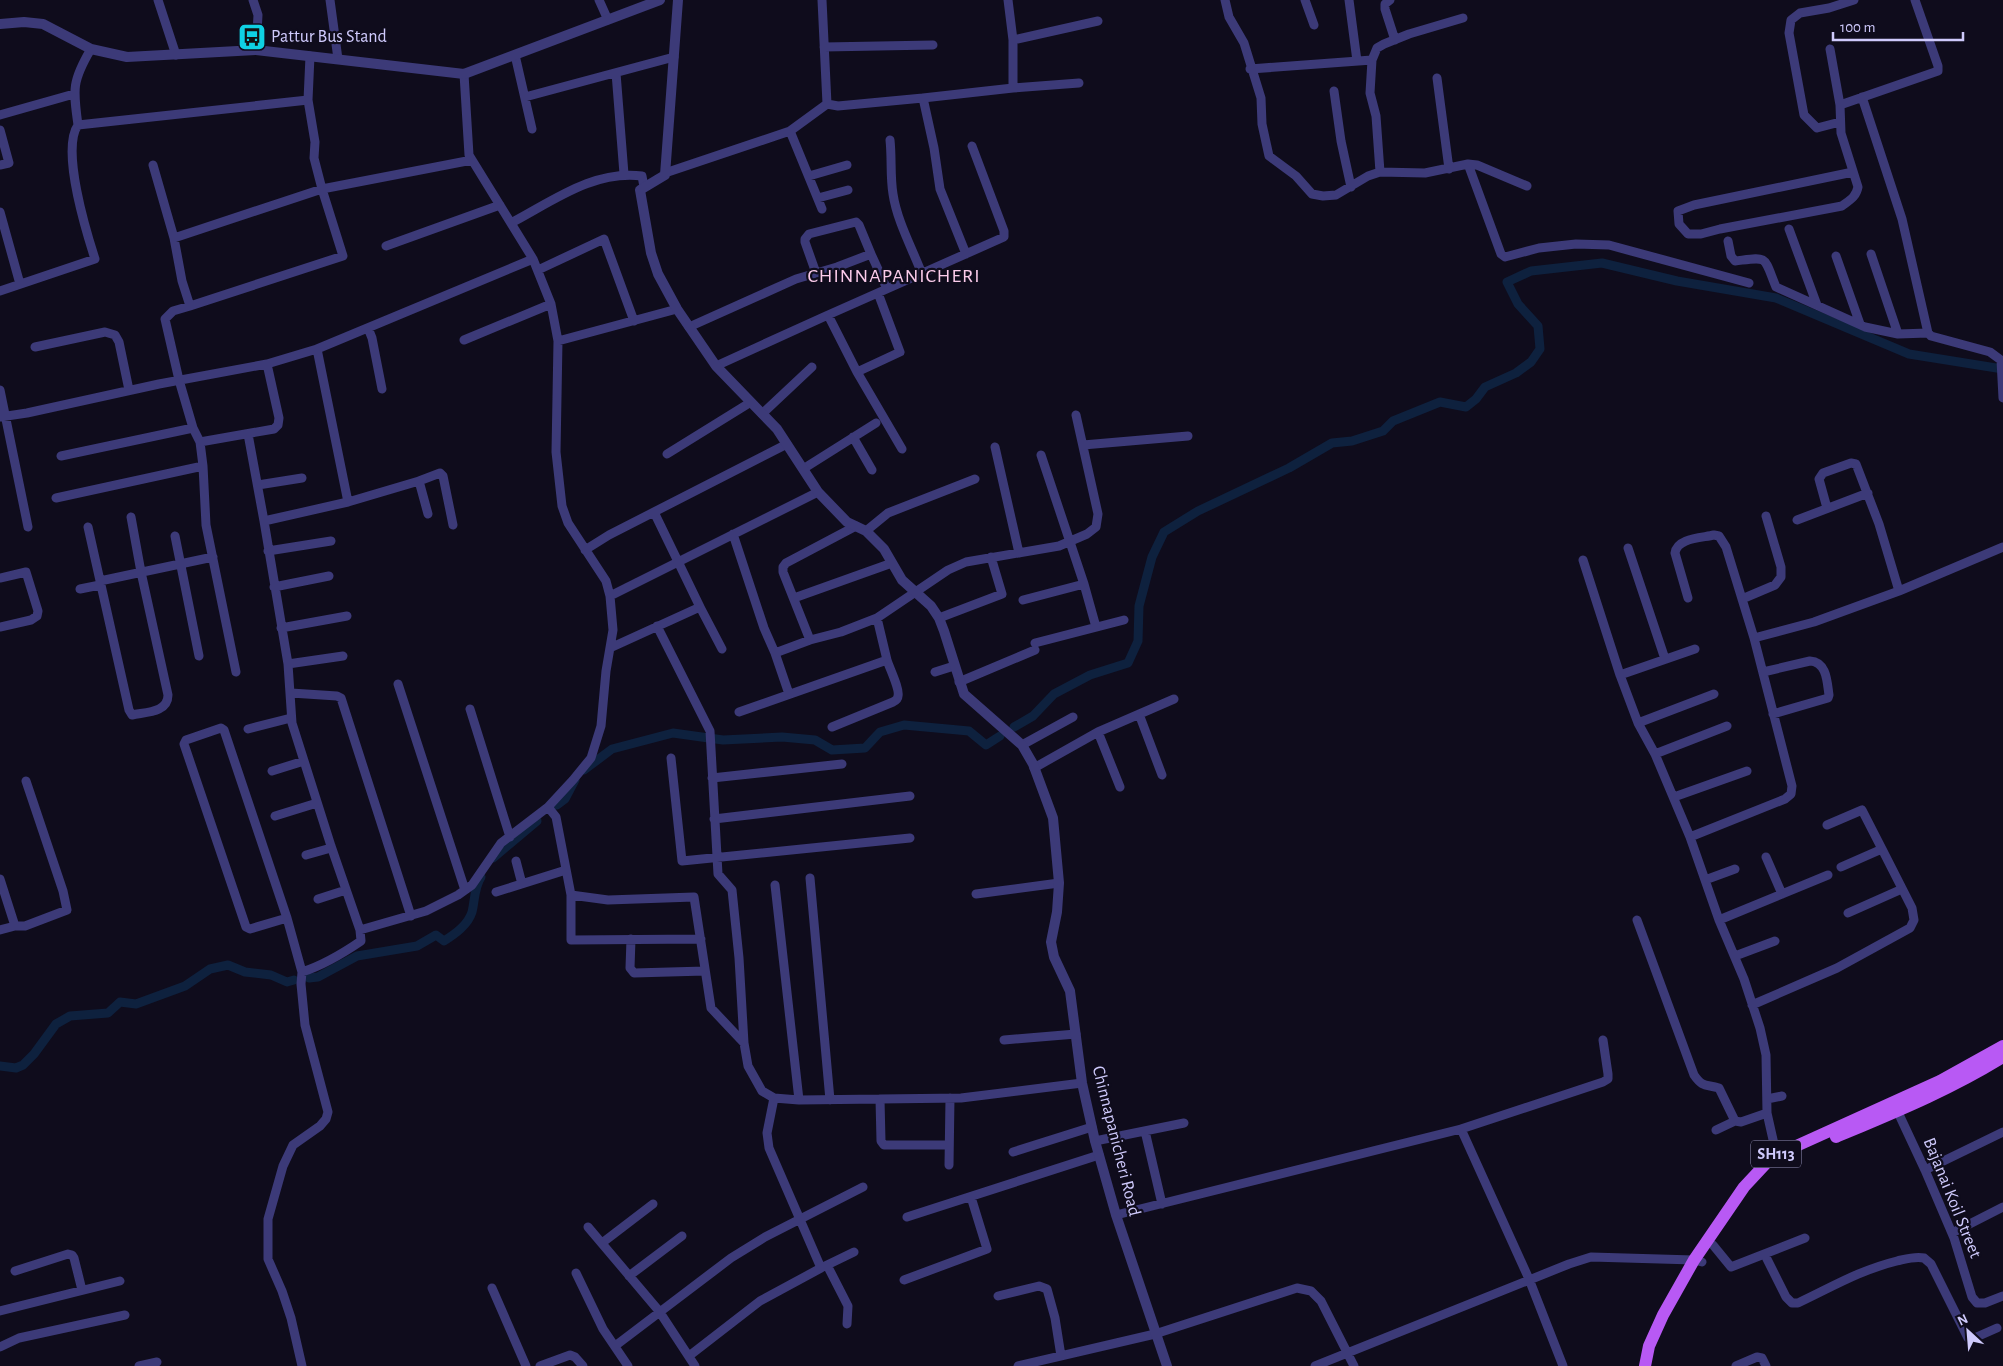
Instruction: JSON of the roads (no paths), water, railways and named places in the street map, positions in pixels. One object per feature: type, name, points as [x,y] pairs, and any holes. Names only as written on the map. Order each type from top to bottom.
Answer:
[{"type":"main road","name":"SH113","points":[[1654,1366],[1657,1348],[1698,1261],[1713,1245],[1750,1192],[1777,1162],[1895,1107],[2003,1046]]},
{"type":"main road","name":"SH113","points":[[1645,1366],[1650,1346],[1663,1315],[1744,1187],[1776,1153],[1944,1089],[2003,1057]]},
{"type":"street","points":[[158,0],[176,54]]},
{"type":"street","points":[[253,0],[258,15],[256,50]]},
{"type":"street","points":[[330,0],[338,59]]},
{"type":"street","points":[[599,0],[608,20]]},
{"type":"street","points":[[0,24],[24,22],[43,24],[91,49],[127,57],[256,50],[464,74],[660,0]]},
{"type":"street","points":[[665,173],[678,0]]},
{"type":"street","points":[[822,0],[827,104]]},
{"type":"street","points":[[1008,0],[1013,40],[1012,88]]},
{"type":"street","points":[[1225,0],[1229,17],[1244,43],[1250,69],[1260,98],[1262,124],[1269,156],[1296,176],[1312,194],[1323,196],[1336,195],[1368,176],[1380,172],[1425,173],[1468,164],[1477,165],[1527,186]]},
{"type":"street","points":[[1305,0],[1314,25]]},
{"type":"street","points":[[1349,0],[1357,61]]},
{"type":"street","points":[[1390,0],[1385,4],[1385,9],[1395,40]]},
{"type":"street","points":[[1840,122],[1817,128],[1804,114],[1789,33],[1791,20],[1800,13],[1829,8],[1854,0]]},
{"type":"street","points":[[1840,105],[1938,71],[1916,0]]},
{"type":"street","points":[[1380,172],[1376,116],[1370,93],[1372,60],[1377,48],[1395,40],[1463,18]]},
{"type":"street","points":[[1013,40],[1098,22]]},
{"type":"street","points":[[824,47],[934,45]]},
{"type":"street","points":[[0,291],[95,259],[74,182],[73,132],[78,125],[74,94],[78,72],[91,49]]},
{"type":"street","points":[[1830,49],[1840,105],[1840,122],[1858,187],[1857,194],[1842,206],[1701,234],[1688,234],[1678,224],[1678,212],[1694,205],[1853,172]]},
{"type":"street","points":[[514,55],[532,129]]},
{"type":"street","points":[[236,672],[206,525],[204,466],[200,442],[193,428],[179,380],[166,320],[173,311],[343,256],[314,158],[315,142],[308,100],[310,56]]},
{"type":"street","points":[[525,97],[674,57]]},
{"type":"street","points":[[1250,69],[1372,60]]},
{"type":"street","points":[[616,73],[624,174]]},
{"type":"street","points":[[360,930],[426,911],[472,885],[501,843],[548,807],[591,758],[601,726],[612,630],[610,596],[606,581],[568,523],[562,506],[556,452],[558,341],[551,304],[533,259],[469,155],[464,74]]},
{"type":"street","points":[[1437,78],[1449,169]]},
{"type":"street","points":[[511,223],[585,183],[624,174],[642,176],[644,187],[665,173],[790,131],[827,104],[838,106],[1079,83]]},
{"type":"street","points":[[1334,91],[1350,187]]},
{"type":"street","points":[[0,115],[74,94]]},
{"type":"street","points":[[1862,97],[1902,219],[1928,333]]},
{"type":"street","points":[[923,98],[934,148],[940,189],[966,254]]},
{"type":"street","points":[[78,125],[308,100]]},
{"type":"street","points":[[0,130],[9,163],[0,165]]},
{"type":"street","points":[[790,131],[822,209]]},
{"type":"street","points":[[890,140],[893,193],[897,210],[922,274]]},
{"type":"street","points":[[716,366],[1000,240],[1005,235],[972,146]]},
{"type":"street","points":[[174,238],[322,189],[472,160]]},
{"type":"street","points":[[1468,164],[1501,254],[1505,257],[1539,248],[1576,244],[1609,245],[1749,284]]},
{"type":"street","points":[[153,165],[174,238],[182,281],[190,306]]},
{"type":"street","points":[[809,176],[847,165]]},
{"type":"street","name":"Chinnapanicheri Road","points":[[644,187],[640,190],[651,253],[658,274],[689,327],[716,366],[777,429],[818,492],[848,522],[866,531],[884,549],[902,580],[931,606],[939,618],[964,694],[1022,746],[1034,768],[1053,818],[1059,883],[1051,942],[1054,957],[1070,991],[1082,1083],[1095,1141],[1116,1215],[1167,1366]]},
{"type":"street","points":[[818,198],[848,190]]},
{"type":"street","points":[[386,246],[500,205]]},
{"type":"street","points":[[0,212],[20,284]]},
{"type":"street","points":[[816,273],[805,239],[809,234],[856,222],[871,254],[900,352],[857,372]]},
{"type":"street","points":[[1789,229],[1817,305]]},
{"type":"street","points":[[538,270],[604,239],[634,321]]},
{"type":"street","points":[[1728,241],[1731,256],[1735,261],[1754,257],[1761,258],[1768,266],[1776,287],[1860,324],[1898,334],[1928,333],[1932,336],[1990,352],[2001,360],[2003,398]]},
{"type":"street","points":[[689,327],[796,279],[838,267],[871,254]]},
{"type":"street","points":[[1872,254],[1898,334]]},
{"type":"street","points":[[1836,256],[1860,324]]},
{"type":"street","points":[[3,416],[267,364],[317,349],[533,259]]},
{"type":"street","points":[[464,340],[551,304]]},
{"type":"street","points":[[558,341],[677,309]]},
{"type":"street","points":[[828,315],[857,372],[902,449]]},
{"type":"street","points":[[368,328],[372,338],[382,389]]},
{"type":"street","points":[[35,347],[105,332],[116,335],[129,390]]},
{"type":"street","points":[[317,349],[348,502]]},
{"type":"street","points":[[200,442],[274,429],[278,425],[279,418],[267,364]]},
{"type":"street","points":[[762,414],[812,367]]},
{"type":"street","points":[[0,390],[3,416],[28,527]]},
{"type":"street","points":[[668,454],[751,402]]},
{"type":"street","points":[[775,653],[810,640],[841,632],[877,618],[914,591],[948,570],[966,562],[1059,546],[1087,534],[1096,527],[1098,514],[1076,415]]},
{"type":"street","points":[[803,468],[876,423]]},
{"type":"street","points":[[61,456],[193,428]]},
{"type":"street","points":[[248,434],[288,664],[291,718],[331,848],[360,930],[361,941],[342,954],[317,967],[302,972]]},
{"type":"street","points":[[1083,445],[1188,436]]},
{"type":"street","points":[[853,437],[872,470]]},
{"type":"street","points":[[585,550],[610,535],[787,444]]},
{"type":"street","points":[[995,447],[1019,553]]},
{"type":"street","points":[[1041,455],[1096,626]]},
{"type":"street","points":[[1827,508],[1819,479],[1823,473],[1854,462],[1859,468],[1899,591]]},
{"type":"street","points":[[56,498],[204,466]]},
{"type":"street","points":[[264,521],[348,502],[440,473],[443,476],[453,525]]},
{"type":"street","points":[[258,485],[302,478]]},
{"type":"street","points":[[866,531],[888,513],[975,479]]},
{"type":"street","points":[[419,481],[428,514]]},
{"type":"street","points":[[610,596],[818,492]]},
{"type":"street","points":[[1797,520],[1868,494]]},
{"type":"street","points":[[654,512],[722,649]]},
{"type":"street","points":[[1742,599],[1780,581],[1781,567],[1766,516]]},
{"type":"street","points":[[88,527],[128,707],[132,715],[159,710],[167,703],[168,695],[141,572],[132,517]]},
{"type":"street","points":[[810,640],[783,572],[786,563],[856,526]]},
{"type":"street","points":[[733,534],[764,628],[790,694]]},
{"type":"street","points":[[1688,598],[1675,549],[1680,543],[1714,535],[1719,536],[1726,547],[1754,638],[1792,786],[1791,794],[1785,800],[1690,837]]},
{"type":"street","points":[[175,536],[199,656]]},
{"type":"street","points":[[268,551],[331,541]]},
{"type":"street","points":[[1628,548],[1666,659]]},
{"type":"street","points":[[1754,638],[1814,622],[1899,591],[2003,548]]},
{"type":"street","points":[[100,585],[100,581],[213,557]]},
{"type":"street","points":[[939,618],[1002,594],[991,557]]},
{"type":"street","points":[[1583,560],[1620,675],[1638,723],[1655,754],[1674,797],[1719,920],[1735,956],[1760,1028],[1766,1055],[1767,1113],[1776,1153]]},
{"type":"street","points":[[794,598],[892,562]]},
{"type":"street","points":[[0,578],[26,572],[38,611],[37,616],[32,620],[0,628]]},
{"type":"street","points":[[274,587],[329,576]]},
{"type":"street","points":[[1023,600],[1084,584]]},
{"type":"street","points":[[80,589],[100,585]]},
{"type":"street","points":[[610,648],[700,607]]},
{"type":"street","points":[[281,628],[347,616]]},
{"type":"street","points":[[832,727],[893,702],[899,695],[887,660],[877,618]]},
{"type":"street","points":[[959,682],[1035,646],[1096,626],[1124,620]]},
{"type":"street","points":[[657,626],[710,731],[718,874],[732,890],[739,958],[744,1043],[748,1066],[762,1091],[774,1098],[799,1100],[950,1098],[1082,1083]]},
{"type":"street","points":[[1620,675],[1695,649]]},
{"type":"street","points":[[288,664],[343,656]]},
{"type":"street","points":[[739,712],[887,660]]},
{"type":"street","points":[[1763,672],[1810,661],[1818,661],[1825,672],[1828,698],[1774,714]]},
{"type":"street","points":[[935,672],[954,666]]},
{"type":"street","points":[[398,684],[465,890]]},
{"type":"street","points":[[291,693],[337,696],[341,698],[412,916]]},
{"type":"street","points":[[1638,723],[1714,694]]},
{"type":"street","points":[[1034,768],[1098,732],[1174,699]]},
{"type":"street","points":[[470,709],[510,837]]},
{"type":"street","points":[[1140,714],[1162,775]]},
{"type":"street","points":[[1022,746],[1073,717]]},
{"type":"street","points":[[248,729],[291,718]]},
{"type":"street","points":[[1655,754],[1727,726]]},
{"type":"street","points":[[287,918],[250,929],[246,927],[184,744],[186,740],[221,728],[224,730],[287,918],[302,972],[301,984],[305,1025],[328,1112],[326,1119],[320,1126],[294,1145],[282,1166],[268,1220],[268,1259],[285,1300],[302,1366]]},
{"type":"street","points":[[1098,732],[1120,786]]},
{"type":"street","points":[[671,758],[682,861],[717,859],[910,838]]},
{"type":"street","points":[[272,770],[304,761]]},
{"type":"street","points":[[712,778],[842,764]]},
{"type":"street","points":[[1674,797],[1746,771]]},
{"type":"street","points":[[0,930],[15,926],[25,926],[67,910],[63,891],[26,781]]},
{"type":"street","points":[[714,819],[910,796]]},
{"type":"street","points":[[275,816],[317,802]]},
{"type":"street","points":[[548,807],[556,816],[571,896],[571,940],[700,939]]},
{"type":"street","points":[[1752,1005],[1837,968],[1910,928],[1914,920],[1912,908],[1862,810],[1827,825]]},
{"type":"street","points":[[306,855],[331,848]]},
{"type":"street","points":[[1841,867],[1882,849]]},
{"type":"street","points":[[1766,857],[1782,894]]},
{"type":"street","points":[[516,861],[522,884]]},
{"type":"street","points":[[1705,880],[1735,869]]},
{"type":"street","points":[[496,892],[566,870]]},
{"type":"street","points":[[1719,920],[1828,875]]},
{"type":"street","points":[[810,878],[830,1100]]},
{"type":"street","points":[[0,879],[15,926]]},
{"type":"street","points":[[976,894],[1059,883]]},
{"type":"street","points":[[775,885],[799,1100]]},
{"type":"street","points":[[1848,914],[1902,889]]},
{"type":"street","points":[[318,899],[346,890]]},
{"type":"street","points":[[571,896],[608,900],[694,897],[711,1008],[744,1043]]},
{"type":"street","points":[[1637,920],[1694,1075],[1700,1083],[1719,1088],[1735,1121]]},
{"type":"street","points":[[631,939],[630,968],[634,973],[705,971]]},
{"type":"street","points":[[1735,956],[1775,941]]},
{"type":"street","points":[[1004,1040],[1076,1034]]},
{"type":"street","points":[[1116,1215],[1461,1129],[1603,1082],[1608,1079],[1602,1040]]},
{"type":"street","points":[[1767,1100],[1782,1096]]},
{"type":"street","points":[[774,1098],[767,1140],[800,1220],[848,1306],[847,1324]]},
{"type":"street","points":[[948,1165],[950,1098]]},
{"type":"street","points":[[880,1099],[882,1144],[949,1145]]},
{"type":"street","name":"Bajanai Koil Street","points":[[1895,1107],[1952,1233],[1972,1298],[1977,1303],[1985,1303],[2003,1296]]},
{"type":"street","points":[[1716,1130],[1735,1121],[1741,1122],[1767,1113]]},
{"type":"street","points":[[1095,1141],[1184,1123]]},
{"type":"street","points":[[1013,1152],[1092,1127]]},
{"type":"street","points":[[1461,1129],[1529,1279],[1562,1366]]},
{"type":"street","points":[[1145,1131],[1162,1204]]},
{"type":"street","points":[[1925,1170],[2003,1132]]},
{"type":"street","points":[[907,1217],[1099,1155]]},
{"type":"street","points":[[615,1346],[731,1258],[765,1237],[863,1187]]},
{"type":"street","points":[[904,1280],[987,1249],[971,1197]]},
{"type":"street","points":[[602,1243],[652,1204]]},
{"type":"street","points":[[1952,1233],[2003,1208]]},
{"type":"street","points":[[588,1227],[659,1311],[695,1366]]},
{"type":"street","points":[[629,1276],[682,1236]]},
{"type":"street","points":[[1713,1245],[1731,1267],[1805,1238]]},
{"type":"street","points":[[689,1356],[760,1301],[854,1252]]},
{"type":"street","points":[[15,1271],[68,1254],[72,1255],[82,1290]]},
{"type":"street","points":[[1765,1255],[1786,1297],[1792,1303],[1798,1303],[1837,1285],[1861,1271],[1906,1259],[1924,1258],[1930,1264],[1968,1338],[1972,1339],[1997,1328]]},
{"type":"street","points":[[1315,1366],[1529,1279],[1591,1257],[1698,1261]]},
{"type":"street","points":[[576,1273],[603,1329],[628,1366]]},
{"type":"street","points":[[0,1311],[120,1281]]},
{"type":"street","points":[[998,1296],[1039,1286],[1046,1289],[1055,1318],[1061,1356]]},
{"type":"street","points":[[492,1288],[526,1366]]},
{"type":"street","points":[[1018,1366],[1156,1334],[1298,1288],[1311,1291],[1321,1301],[1354,1366]]},
{"type":"street","points":[[0,1347],[19,1338],[125,1315]]},
{"type":"street","points":[[540,1366],[570,1355],[575,1357],[583,1366]]},
{"type":"street","points":[[1736,1366],[1757,1357],[1762,1358],[1766,1366]]},
{"type":"street","points":[[139,1366],[157,1362]]},
{"type":"waterway","points":[[1014,727],[1033,716],[1054,694],[1090,675],[1128,663],[1138,641],[1139,606],[1152,557],[1164,532],[1198,511],[1289,468],[1332,443],[1352,441],[1383,431],[1393,421],[1440,402],[1466,407],[1476,399],[1485,387],[1516,373],[1531,362],[1540,349],[1538,326],[1518,304],[1507,282],[1531,271],[1602,263],[1677,281],[1776,298],[1909,354],[2003,369]]},
{"type":"waterway","points":[[584,770],[612,749],[673,733],[723,740],[782,737],[815,740],[832,750],[865,748],[880,732],[904,725],[969,731],[986,745],[1000,736]]},
{"type":"waterway","points":[[557,805],[565,799],[575,780]]},
{"type":"waterway","points":[[493,858],[537,821]]},
{"type":"waterway","points":[[309,978],[318,977],[357,956],[417,946],[436,935],[444,941],[461,929],[470,917],[481,877]]},
{"type":"waterway","points":[[0,1066],[16,1068],[23,1065],[34,1054],[56,1024],[70,1016],[108,1013],[120,1002],[136,1004],[185,986],[210,969],[228,965],[245,972],[271,975],[287,982],[294,980]]},
{"type":"place","name":"Pattur Bus Stand","points":[[252,37]]},
{"type":"district","name":"CHINNAPANICHERI","points":[[894,276]]}]
